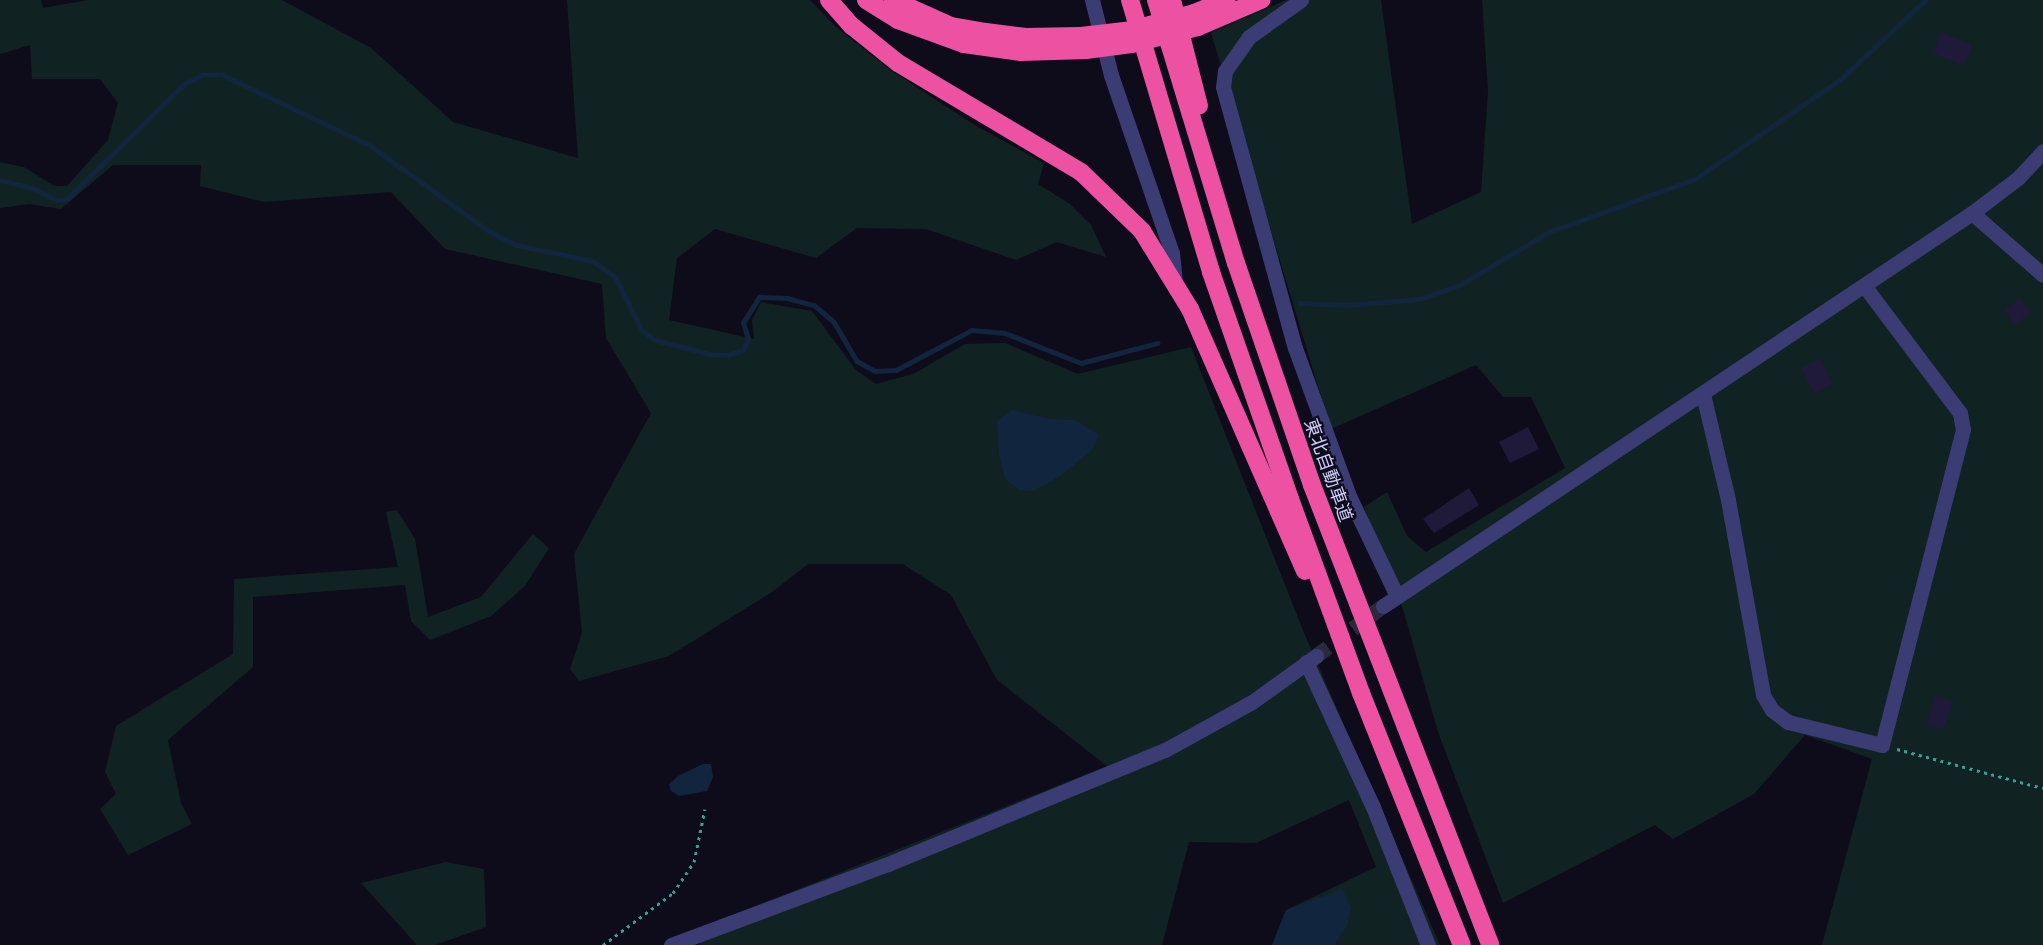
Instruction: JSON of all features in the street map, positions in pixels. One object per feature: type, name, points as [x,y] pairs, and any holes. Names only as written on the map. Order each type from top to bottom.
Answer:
[{"type":"highway","points":[[829,0],[852,26],[898,63],[1055,154],[1101,188],[1142,231],[1175,280],[1361,693]]},
{"type":"highway","points":[[866,0],[898,20],[964,44],[1021,52],[1083,43]]},
{"type":"highway","points":[[893,0],[951,26],[978,31],[1083,43],[1132,44],[1196,20],[1261,0]]},
{"type":"highway","points":[[1130,0],[1211,272],[1361,693],[1462,945]]},
{"type":"highway","name":"東北自動車道","points":[[1156,0],[1236,263],[1340,564],[1490,945]]},
{"type":"highway","points":[[1172,0],[1236,263]]},
{"type":"highway","points":[[1196,20],[1227,0]]},
{"type":"street","points":[[1092,0],[1111,75],[1172,253],[1175,280]]},
{"type":"street","points":[[1301,0],[1249,38],[1225,71],[1223,87],[1295,348],[1350,498],[1397,596]]},
{"type":"street","points":[[1383,606],[1865,287],[1972,213],[2018,178],[2043,151]]},
{"type":"street","points":[[1972,213],[2043,275]]},
{"type":"street","points":[[1703,394],[1728,500],[1763,695],[1772,710],[1788,722],[1882,745],[1963,429],[1960,413],[1865,287]]},
{"type":"street","points":[[671,945],[888,864],[1165,750],[1252,702],[1311,659],[1428,945]]},
{"type":"path","points":[[1882,745],[2043,788]]},
{"type":"path","points":[[603,945],[673,893],[694,862],[705,809]]},
{"type":"green space","points":[[0,0],[41,0],[43,8],[88,0],[282,0],[371,48],[453,122],[578,158],[567,0],[810,0],[834,25],[889,69],[976,126],[1044,163],[1038,184],[1070,204],[1091,225],[1106,257],[1057,242],[1016,260],[926,229],[857,228],[816,258],[715,229],[677,258],[669,320],[754,339],[752,320],[761,302],[812,311],[856,370],[876,384],[913,374],[965,344],[1005,343],[1078,374],[1191,347],[1304,633],[1440,945],[1272,945],[1286,910],[1376,867],[1349,800],[1256,843],[1189,842],[1162,945],[700,945],[698,929],[1107,766],[997,680],[951,595],[903,564],[808,564],[772,592],[669,656],[579,681],[570,669],[582,633],[574,554],[651,413],[606,338],[602,284],[445,249],[391,192],[264,202],[200,186],[201,165],[113,165],[61,209],[29,204],[0,208],[0,162],[24,167],[54,186],[67,186],[108,140],[118,103],[100,79],[32,79],[30,45],[0,54]]},
{"type":"green space","points":[[1286,0],[1381,0],[1412,224],[1481,192],[1488,91],[1482,0],[2043,0],[2043,945],[1822,945],[1872,759],[1805,735],[1754,794],[1673,839],[1655,825],[1503,903],[1438,732],[1403,609],[1364,507],[1387,492],[1407,536],[1426,552],[1565,468],[1531,397],[1503,397],[1476,365],[1331,429],[1211,33]]},
{"type":"green space","points":[[397,510],[415,539],[428,617],[481,597],[533,534],[549,548],[525,586],[491,616],[430,640],[411,621],[405,585],[253,597],[253,667],[168,740],[181,803],[192,824],[128,855],[100,809],[116,794],[105,772],[116,726],[233,654],[234,579],[398,567],[386,512]]},
{"type":"green space","points":[[446,862],[484,869],[486,927],[435,945],[417,945],[361,883]]},
{"type":"water","points":[[1012,410],[1049,419],[1075,420],[1099,435],[1092,450],[1060,476],[1033,491],[1019,490],[1005,478],[999,454],[997,421]]},
{"type":"water","points":[[703,764],[711,764],[713,777],[707,791],[679,796],[671,791],[669,784],[678,776]]},
{"type":"water","points":[[1342,889],[1351,907],[1347,926],[1334,945],[1272,945],[1286,910]]},
{"type":"building","points":[[1941,32],[1972,45],[1964,66],[1933,53]]},
{"type":"building","points":[[2020,298],[2031,313],[2014,325],[2004,310]]},
{"type":"building","points":[[1820,358],[1833,384],[1814,394],[1801,368]]},
{"type":"building","points":[[1528,427],[1539,449],[1510,463],[1499,442]]},
{"type":"building","points":[[1469,488],[1479,505],[1434,533],[1423,519]]},
{"type":"building","points":[[1935,695],[1953,701],[1943,730],[1926,725]]},
{"type":"waterway","points":[[1300,303],[1346,305],[1420,299],[1460,285],[1549,232],[1695,179],[1841,79],[1925,0]]},
{"type":"waterway","points":[[0,180],[35,189],[56,200],[67,199],[183,85],[202,75],[223,75],[371,146],[489,231],[517,245],[593,261],[616,278],[642,330],[655,340],[710,354],[728,355],[743,350],[748,339],[743,323],[759,297],[787,298],[814,305],[834,322],[857,361],[875,371],[896,370],[972,330],[1005,333],[1081,363],[1157,343]]},
{"type":"tunnel","points":[[1316,656],[1383,606]]}]
